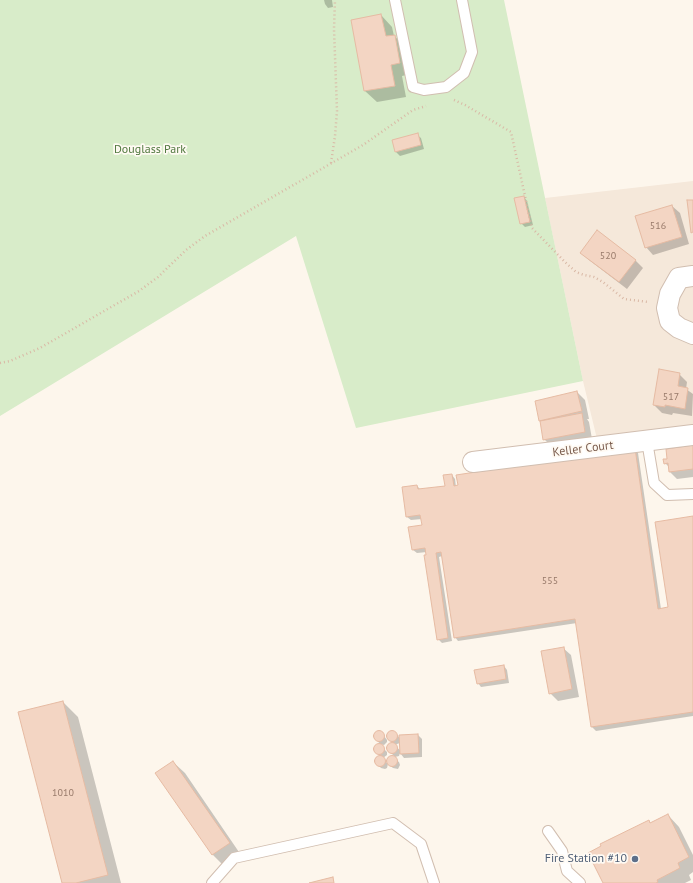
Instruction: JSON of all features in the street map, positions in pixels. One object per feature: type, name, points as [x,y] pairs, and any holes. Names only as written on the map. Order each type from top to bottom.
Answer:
[{"type":"street","points":[[693,276],[679,278],[670,294],[667,308],[670,321],[679,328],[693,334]]},
{"type":"street","name":"Keller Court","points":[[473,462],[693,435]]},
{"type":"lane","points":[[395,0],[413,87],[424,90],[446,87],[464,73],[472,52],[462,0]]},
{"type":"lane","points":[[647,441],[654,483],[667,495],[693,494]]},
{"type":"lane","points":[[212,883],[234,858],[393,823],[421,844],[434,883]]},
{"type":"lane","points":[[548,831],[562,850],[567,871],[580,883]]},
{"type":"path","points":[[331,163],[335,136],[336,111],[334,29],[335,0]]},
{"type":"path","points":[[452,100],[456,100],[511,132],[532,228],[565,262],[576,272],[584,276],[594,277],[603,282],[624,299],[648,302],[667,308]]},
{"type":"path","points":[[0,363],[10,361],[40,348],[139,290],[158,277],[186,250],[205,236],[363,145],[413,110],[432,104]]},
{"type":"shaded area","points":[[693,181],[693,426],[597,439],[583,381],[545,198]]},
{"type":"green space","name":"Douglass Park","points":[[0,0],[504,0],[583,381],[356,428],[296,236],[0,416]]},
{"type":"building","points":[[381,14],[386,36],[395,35],[400,63],[391,65],[395,86],[364,91],[351,20]]},
{"type":"building","points":[[418,133],[421,145],[395,152],[392,140]]},
{"type":"building","points":[[524,196],[530,222],[520,224],[514,198]]},
{"type":"building","points":[[687,200],[693,200],[693,232],[691,233]]},
{"type":"building","points":[[672,205],[682,237],[645,248],[635,216]]},
{"type":"building","points":[[597,230],[636,260],[619,282],[580,253]]},
{"type":"building","points":[[659,369],[680,373],[678,386],[688,388],[685,409],[665,405],[665,407],[653,405]]},
{"type":"building","points":[[577,391],[582,411],[539,421],[535,401]]},
{"type":"building","points":[[582,413],[585,432],[543,440],[540,421]]},
{"type":"building","points":[[693,445],[693,469],[669,472],[668,463],[664,464],[663,459],[667,459],[666,449]]},
{"type":"building","points":[[635,448],[658,609],[668,607],[655,522],[693,516],[693,712],[591,727],[575,619],[454,638],[441,552],[436,553],[448,638],[437,640],[424,555],[426,555],[425,548],[412,550],[408,527],[422,525],[420,515],[406,517],[402,487],[417,485],[418,489],[445,486],[443,475],[452,474],[454,486],[458,485],[456,475]]},
{"type":"building","points":[[564,647],[572,689],[549,694],[541,651]]},
{"type":"building","points":[[504,665],[506,679],[477,684],[474,670]]},
{"type":"building","points":[[63,701],[108,875],[76,883],[62,883],[18,712]]},
{"type":"building","points":[[377,731],[381,731],[383,732],[383,740],[377,741],[374,738],[374,734]]},
{"type":"building","points":[[390,731],[394,731],[396,732],[396,740],[390,741],[387,738],[387,734]]},
{"type":"building","points":[[418,734],[419,753],[400,754],[399,735]]},
{"type":"building","points":[[390,743],[394,743],[396,744],[396,752],[390,753],[387,750],[387,746]]},
{"type":"building","points":[[377,744],[381,744],[383,745],[383,753],[377,754],[374,751],[374,747]]},
{"type":"building","points":[[378,756],[382,756],[384,757],[384,765],[378,766],[375,763],[375,759]]},
{"type":"building","points":[[390,756],[394,756],[396,757],[396,765],[390,766],[387,763],[387,759]]},
{"type":"building","points":[[173,761],[230,843],[212,855],[155,773]]},
{"type":"building","points":[[668,814],[689,857],[678,863],[680,868],[657,880],[658,882],[656,883],[603,883],[588,853],[601,846],[600,844],[649,820],[650,823]]},
{"type":"building","points":[[333,877],[334,883],[309,883]]},
{"type":"place","name":"Fire Station #10","points":[[635,859]]}]
